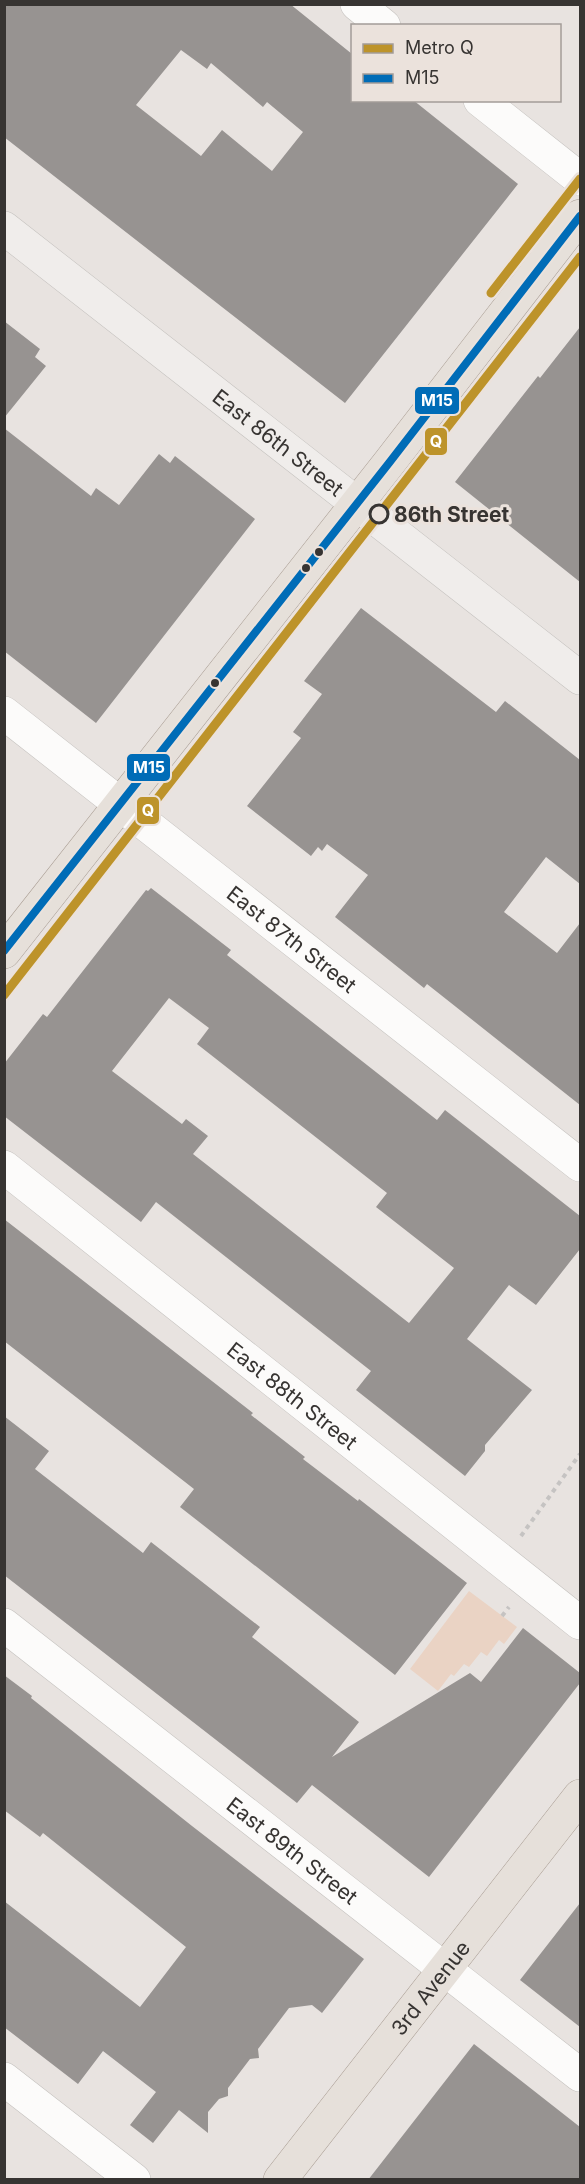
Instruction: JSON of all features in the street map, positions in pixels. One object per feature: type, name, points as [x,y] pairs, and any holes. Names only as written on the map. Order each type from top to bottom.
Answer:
[{"type":"main road","points":[[4,952],[357,504],[580,216]]},
{"type":"main road","name":"East 86th Street","points":[[4,228],[580,678]]},
{"type":"main road","name":"3rd Avenue","points":[[280,2180],[580,1796]]},
{"type":"street","points":[[357,4],[382,24]]},
{"type":"street","points":[[483,102],[580,179]]},
{"type":"street","name":"East 87th Street","points":[[4,713],[580,1165]]},
{"type":"street","name":"East 88th Street","points":[[4,1167],[580,1623]]},
{"type":"street","name":"East 89th Street","points":[[4,1625],[580,2075]]},
{"type":"street","points":[[4,2079],[134,2180]]},
{"type":"path","points":[[520,1536],[580,1454]]},
{"type":"path","points":[[502,1616],[509,1607]]},
{"type":"shaded area","points":[[469,1591],[517,1627],[504,1644],[499,1640],[487,1656],[481,1652],[469,1667],[464,1664],[454,1676],[451,1674],[438,1691],[410,1669]]},
{"type":"building","points":[[4,4],[290,4],[351,53],[351,102],[416,102],[518,184],[345,403],[4,137]],"holes":[[[181,50],[207,69],[211,63],[263,107],[267,102],[303,132],[272,171],[222,130],[201,156],[136,105]]]},
{"type":"building","points":[[4,321],[40,349],[35,357],[46,366],[4,418]]},
{"type":"building","points":[[580,327],[580,582],[455,482],[538,376],[540,378]]},
{"type":"building","points":[[4,428],[91,496],[96,488],[119,505],[159,454],[170,463],[175,456],[255,519],[96,723],[4,651]]},
{"type":"building","points":[[361,608],[496,712],[505,701],[580,760],[580,884],[546,857],[504,912],[557,953],[580,923],[580,1105],[427,984],[424,988],[335,917],[368,875],[327,844],[322,851],[318,847],[311,856],[247,806],[301,738],[293,732],[322,694],[304,681]]},
{"type":"building","points":[[151,888],[231,950],[227,955],[437,1120],[445,1110],[580,1216],[580,1249],[536,1305],[509,1285],[467,1339],[532,1390],[485,1445],[485,1451],[465,1476],[356,1390],[371,1371],[156,1202],[141,1222],[4,1116],[4,1064],[43,1014],[47,1017],[146,890]],"holes":[[[169,998],[209,1028],[197,1044],[387,1193],[376,1207],[454,1268],[409,1323],[193,1154],[208,1136],[186,1119],[182,1124],[112,1071]]]},
{"type":"building","points":[[4,1219],[253,1413],[251,1415],[305,1457],[303,1459],[358,1501],[359,1499],[467,1583],[395,1675],[180,1507],[194,1489],[4,1341]]},
{"type":"building","points":[[4,1416],[49,1451],[35,1469],[143,1553],[151,1542],[260,1627],[252,1637],[359,1722],[332,1757],[470,1673],[481,1682],[523,1628],[580,1673],[580,1683],[429,1877],[312,1785],[297,1803],[4,1575]]},
{"type":"building","points":[[4,1675],[192,1826],[364,1959],[322,2013],[312,2005],[289,2008],[258,2049],[259,2058],[250,2059],[228,2088],[228,2096],[219,2099],[208,2112],[208,2133],[179,2110],[153,2143],[130,2125],[156,2092],[103,2051],[78,2084],[4,2027],[4,1901],[140,2007],[186,1947],[43,1833],[40,1837],[4,1810]]},
{"type":"building","points":[[580,1903],[580,2027],[520,1980]]},
{"type":"building","points":[[474,2044],[580,2127],[580,2180],[368,2180]]},
{"type":"metro line","name":"Q","points":[[491,293],[580,179]]},
{"type":"metro line","name":"Q","points":[[4,995],[580,257]]},
{"type":"transit line","name":"M15","points":[[4,951],[389,463],[580,216]]},
{"type":"place","name":"86th Street","points":[[379,514]]}]
